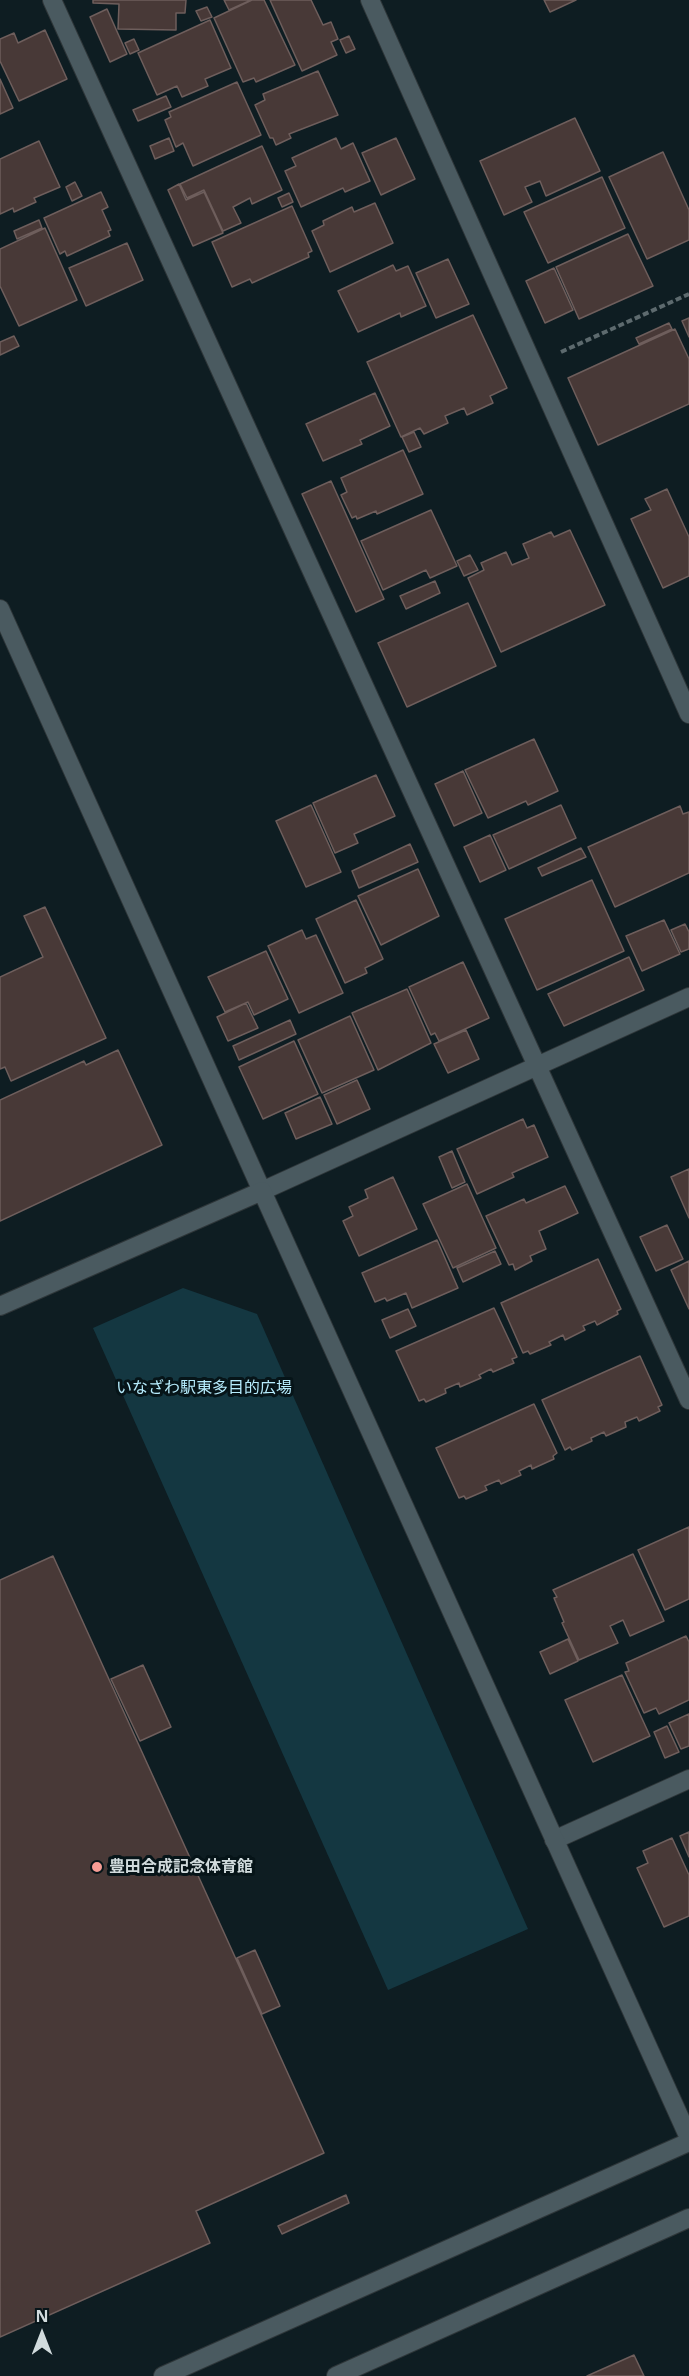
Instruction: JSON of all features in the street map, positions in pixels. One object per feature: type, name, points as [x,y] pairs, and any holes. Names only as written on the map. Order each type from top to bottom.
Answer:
[{"type":"street","points":[[52,0],[689,1400]]},
{"type":"street","points":[[370,0],[689,714]]},
{"type":"street","points":[[0,609],[689,2140],[163,2376]]},
{"type":"street","points":[[0,1306],[262,1191],[689,997]]},
{"type":"street","points":[[554,1840],[689,1779]]},
{"type":"street","points":[[336,2376],[689,2218]]},
{"type":"path","points":[[533,364],[689,294]]},
{"type":"green space","name":"いなざわ駅東多目的広場","points":[[183,1288],[257,1314],[528,1929],[388,1990],[93,1328]]},
{"type":"building","points":[[93,0],[186,0],[185,13],[176,13],[176,30],[118,29],[119,4],[93,3]]},
{"type":"building","points":[[224,0],[251,0],[229,10]]},
{"type":"building","points":[[252,0],[264,0],[295,65],[256,82],[254,78],[243,82],[214,18]]},
{"type":"building","points":[[270,0],[311,0],[323,25],[331,22],[338,39],[331,42],[337,55],[302,71]]},
{"type":"building","points":[[544,0],[576,0],[550,12]]},
{"type":"building","points":[[207,7],[212,17],[201,21],[196,11]]},
{"type":"building","points":[[107,9],[127,54],[110,62],[90,17]]},
{"type":"building","points":[[210,20],[231,68],[205,79],[208,86],[182,97],[177,86],[157,95],[138,53]]},
{"type":"building","points":[[45,30],[67,79],[19,101],[0,61],[0,39],[14,33],[18,43]]},
{"type":"building","points":[[349,36],[355,49],[346,53],[340,40]]},
{"type":"building","points":[[134,39],[139,50],[130,54],[125,43]]},
{"type":"building","points":[[318,71],[338,115],[289,134],[291,138],[276,145],[273,138],[270,138],[255,105],[265,100],[263,94]]},
{"type":"building","points":[[0,79],[13,108],[0,114]]},
{"type":"building","points":[[237,82],[261,135],[193,166],[183,143],[176,147],[165,120],[171,117],[169,112]]},
{"type":"building","points":[[166,96],[171,107],[138,121],[133,110]]},
{"type":"building","points":[[575,118],[600,171],[546,196],[540,181],[525,187],[532,202],[504,215],[480,161]]},
{"type":"building","points":[[169,138],[174,151],[155,159],[150,146]]},
{"type":"building","points":[[336,138],[341,149],[353,143],[370,181],[345,192],[343,188],[301,207],[285,171],[296,166],[292,158]]},
{"type":"building","points":[[396,138],[415,179],[381,195],[362,153]]},
{"type":"building","points":[[39,141],[60,187],[34,198],[36,202],[14,212],[13,208],[0,214],[0,159]]},
{"type":"building","points":[[262,146],[282,190],[252,204],[250,198],[233,207],[241,223],[223,231],[204,190],[187,198],[180,184]]},
{"type":"building","points":[[663,152],[689,210],[689,240],[647,259],[609,177]]},
{"type":"building","points":[[602,177],[625,228],[548,263],[524,212]]},
{"type":"building","points":[[75,182],[82,196],[72,201],[66,187]]},
{"type":"building","points":[[179,184],[186,200],[204,192],[223,233],[193,246],[168,190]]},
{"type":"building","points":[[101,192],[108,207],[102,210],[111,230],[108,231],[110,236],[67,256],[65,251],[60,254],[44,218]]},
{"type":"building","points":[[289,193],[293,202],[282,207],[278,198]]},
{"type":"building","points":[[375,203],[393,243],[330,272],[312,231],[324,225],[323,221],[352,207],[354,212]]},
{"type":"building","points":[[292,206],[312,251],[308,253],[309,257],[252,283],[250,279],[232,287],[212,242]]},
{"type":"building","points":[[39,220],[42,228],[17,239],[14,231]]},
{"type":"building","points":[[45,228],[77,300],[19,326],[0,286],[0,249]]},
{"type":"building","points":[[628,234],[653,286],[579,319],[556,267]]},
{"type":"building","points":[[127,243],[143,280],[86,306],[69,268]]},
{"type":"building","points":[[448,259],[469,304],[436,318],[416,273]]},
{"type":"building","points":[[393,265],[396,271],[408,266],[426,306],[401,317],[400,313],[358,332],[338,291]]},
{"type":"building","points":[[554,268],[573,310],[545,323],[526,281]]},
{"type":"building","points":[[473,315],[507,388],[490,396],[493,403],[467,415],[464,408],[445,416],[448,423],[424,434],[420,428],[401,437],[367,362]]},
{"type":"building","points":[[689,318],[689,337],[682,321]]},
{"type":"building","points":[[669,323],[672,329],[639,344],[636,338]]},
{"type":"building","points":[[675,329],[689,359],[689,404],[598,445],[568,378]]},
{"type":"building","points":[[14,336],[19,346],[0,355],[0,342]]},
{"type":"building","points":[[375,393],[390,426],[360,440],[362,444],[323,461],[306,424]]},
{"type":"building","points":[[414,432],[421,447],[409,452],[402,437]]},
{"type":"building","points":[[403,450],[423,494],[377,514],[376,511],[357,519],[356,516],[352,518],[341,495],[347,492],[341,478]]},
{"type":"building","points":[[331,481],[384,599],[356,612],[302,494]]},
{"type":"building","points":[[667,489],[689,537],[689,576],[663,588],[631,519],[651,510],[645,499]]},
{"type":"building","points":[[431,510],[457,566],[430,578],[426,570],[383,590],[361,541]]},
{"type":"building","points":[[570,530],[605,605],[501,652],[468,578],[484,570],[481,563],[506,552],[512,565],[529,558],[523,544],[551,532],[554,537]]},
{"type":"building","points":[[470,555],[478,570],[464,576],[457,561]]},
{"type":"building","points":[[435,581],[440,593],[406,609],[400,596]]},
{"type":"building","points":[[468,603],[496,666],[407,707],[378,643]]},
{"type":"building","points":[[534,739],[558,791],[528,805],[526,801],[488,818],[465,770]]},
{"type":"building","points":[[463,771],[482,813],[454,826],[435,784]]},
{"type":"building","points":[[376,775],[395,816],[354,834],[358,843],[335,853],[313,803]]},
{"type":"building","points":[[311,805],[341,872],[306,887],[276,821]]},
{"type":"building","points":[[561,805],[576,838],[509,869],[493,835]]},
{"type":"building","points":[[680,806],[683,814],[689,812],[689,873],[615,907],[588,847]]},
{"type":"building","points":[[490,835],[506,870],[480,882],[464,847]]},
{"type":"building","points":[[410,844],[418,862],[359,888],[352,871]]},
{"type":"building","points":[[581,848],[586,857],[542,876],[538,868]]},
{"type":"building","points":[[418,869],[439,916],[381,945],[358,896]]},
{"type":"building","points":[[592,880],[624,951],[537,990],[505,919]]},
{"type":"building","points":[[356,900],[383,959],[365,968],[367,973],[345,983],[316,919]]},
{"type":"building","points":[[45,907],[106,1038],[11,1081],[5,1067],[0,1069],[0,977],[43,957],[24,916]]},
{"type":"building","points":[[664,920],[680,954],[642,971],[626,936]]},
{"type":"building","points":[[685,924],[689,932],[689,949],[681,952],[671,930]]},
{"type":"building","points":[[302,930],[306,939],[316,935],[343,993],[299,1013],[268,946]]},
{"type":"building","points":[[266,951],[288,999],[254,1015],[248,1002],[225,1012],[208,977]]},
{"type":"building","points":[[629,957],[644,990],[564,1026],[548,994]]},
{"type":"building","points":[[463,962],[489,1018],[439,1041],[435,1033],[431,1035],[409,987]]},
{"type":"building","points":[[407,989],[431,1043],[378,1070],[352,1013]]},
{"type":"building","points":[[246,1003],[258,1028],[228,1041],[217,1017]]},
{"type":"building","points":[[350,1016],[374,1070],[322,1093],[298,1040]]},
{"type":"building","points":[[290,1020],[296,1034],[239,1060],[233,1046]]},
{"type":"building","points":[[466,1030],[479,1059],[448,1073],[434,1044]]},
{"type":"building","points":[[294,1041],[318,1094],[263,1119],[239,1067]]},
{"type":"building","points":[[118,1050],[162,1145],[0,1221],[0,1100],[84,1061],[86,1065]]},
{"type":"building","points":[[357,1080],[370,1109],[337,1124],[324,1095]]},
{"type":"building","points":[[320,1097],[332,1124],[296,1139],[285,1113]]},
{"type":"building","points":[[523,1119],[527,1128],[534,1125],[548,1157],[512,1173],[514,1177],[477,1194],[457,1149]]},
{"type":"building","points":[[452,1151],[465,1182],[452,1188],[439,1157]]},
{"type":"building","points":[[689,1169],[689,1218],[671,1177]]},
{"type":"building","points":[[393,1177],[417,1229],[359,1256],[343,1221],[353,1216],[349,1207],[368,1198],[365,1190]]},
{"type":"building","points":[[467,1184],[496,1248],[453,1268],[423,1204]]},
{"type":"building","points":[[565,1186],[578,1213],[539,1231],[546,1249],[530,1256],[532,1261],[515,1270],[513,1264],[509,1265],[486,1216],[524,1199],[526,1203]]},
{"type":"building","points":[[667,1225],[683,1259],[656,1271],[640,1237]]},
{"type":"building","points":[[437,1240],[458,1288],[412,1308],[406,1293],[387,1301],[385,1298],[375,1302],[362,1273]]},
{"type":"building","points":[[495,1251],[501,1264],[463,1282],[457,1268]]},
{"type":"building","points":[[598,1259],[621,1309],[617,1311],[618,1314],[597,1325],[595,1321],[583,1326],[585,1330],[565,1340],[563,1335],[549,1342],[551,1345],[530,1354],[528,1351],[523,1353],[501,1303]]},
{"type":"building","points":[[689,1261],[689,1309],[671,1270]]},
{"type":"building","points":[[494,1308],[517,1357],[512,1359],[514,1363],[493,1372],[491,1369],[479,1375],[481,1378],[460,1387],[459,1383],[445,1389],[446,1393],[426,1402],[424,1399],[419,1401],[396,1351]]},
{"type":"building","points":[[408,1309],[416,1326],[390,1338],[382,1320]]},
{"type":"building","points":[[640,1356],[662,1405],[658,1407],[660,1411],[639,1421],[637,1417],[625,1422],[626,1427],[606,1436],[604,1432],[591,1438],[592,1441],[572,1450],[570,1447],[565,1450],[542,1400]]},
{"type":"building","points":[[534,1404],[557,1453],[553,1456],[554,1459],[532,1469],[531,1465],[519,1471],[521,1475],[501,1484],[499,1480],[485,1486],[487,1490],[466,1499],[464,1496],[459,1498],[436,1448]]},
{"type":"building","points":[[689,1527],[689,1599],[665,1610],[638,1550]]},
{"type":"building","points":[[633,1554],[664,1621],[630,1636],[623,1620],[610,1626],[618,1643],[579,1660],[562,1623],[564,1622],[553,1590]]},
{"type":"building","name":"豊田合成記念体育館","points":[[53,1556],[324,2153],[196,2211],[210,2243],[0,2337],[0,1580]]},
{"type":"building","points":[[686,1636],[689,1642],[689,1700],[659,1714],[656,1708],[644,1713],[625,1672],[629,1671],[626,1663]]},
{"type":"building","points":[[568,1639],[578,1661],[550,1674],[540,1652]]},
{"type":"building","points":[[143,1665],[171,1727],[140,1741],[111,1679]]},
{"type":"building","points":[[622,1675],[650,1736],[593,1762],[565,1700]]},
{"type":"building","points":[[689,1714],[689,1746],[681,1749],[669,1723]]},
{"type":"building","points":[[667,1726],[679,1752],[665,1758],[654,1732]]},
{"type":"building","points":[[689,1832],[689,1857],[680,1836]]},
{"type":"building","points":[[672,1838],[689,1875],[689,1916],[664,1927],[637,1868],[648,1863],[643,1851]]},
{"type":"building","points":[[255,1950],[280,2006],[262,2014],[237,1958]]},
{"type":"building","points":[[346,2195],[349,2203],[282,2234],[278,2226]]},
{"type":"building","points":[[634,2355],[644,2376],[587,2376]]},
{"type":"place","name":"豊田合成記念体育館","points":[[97,1867]]}]
